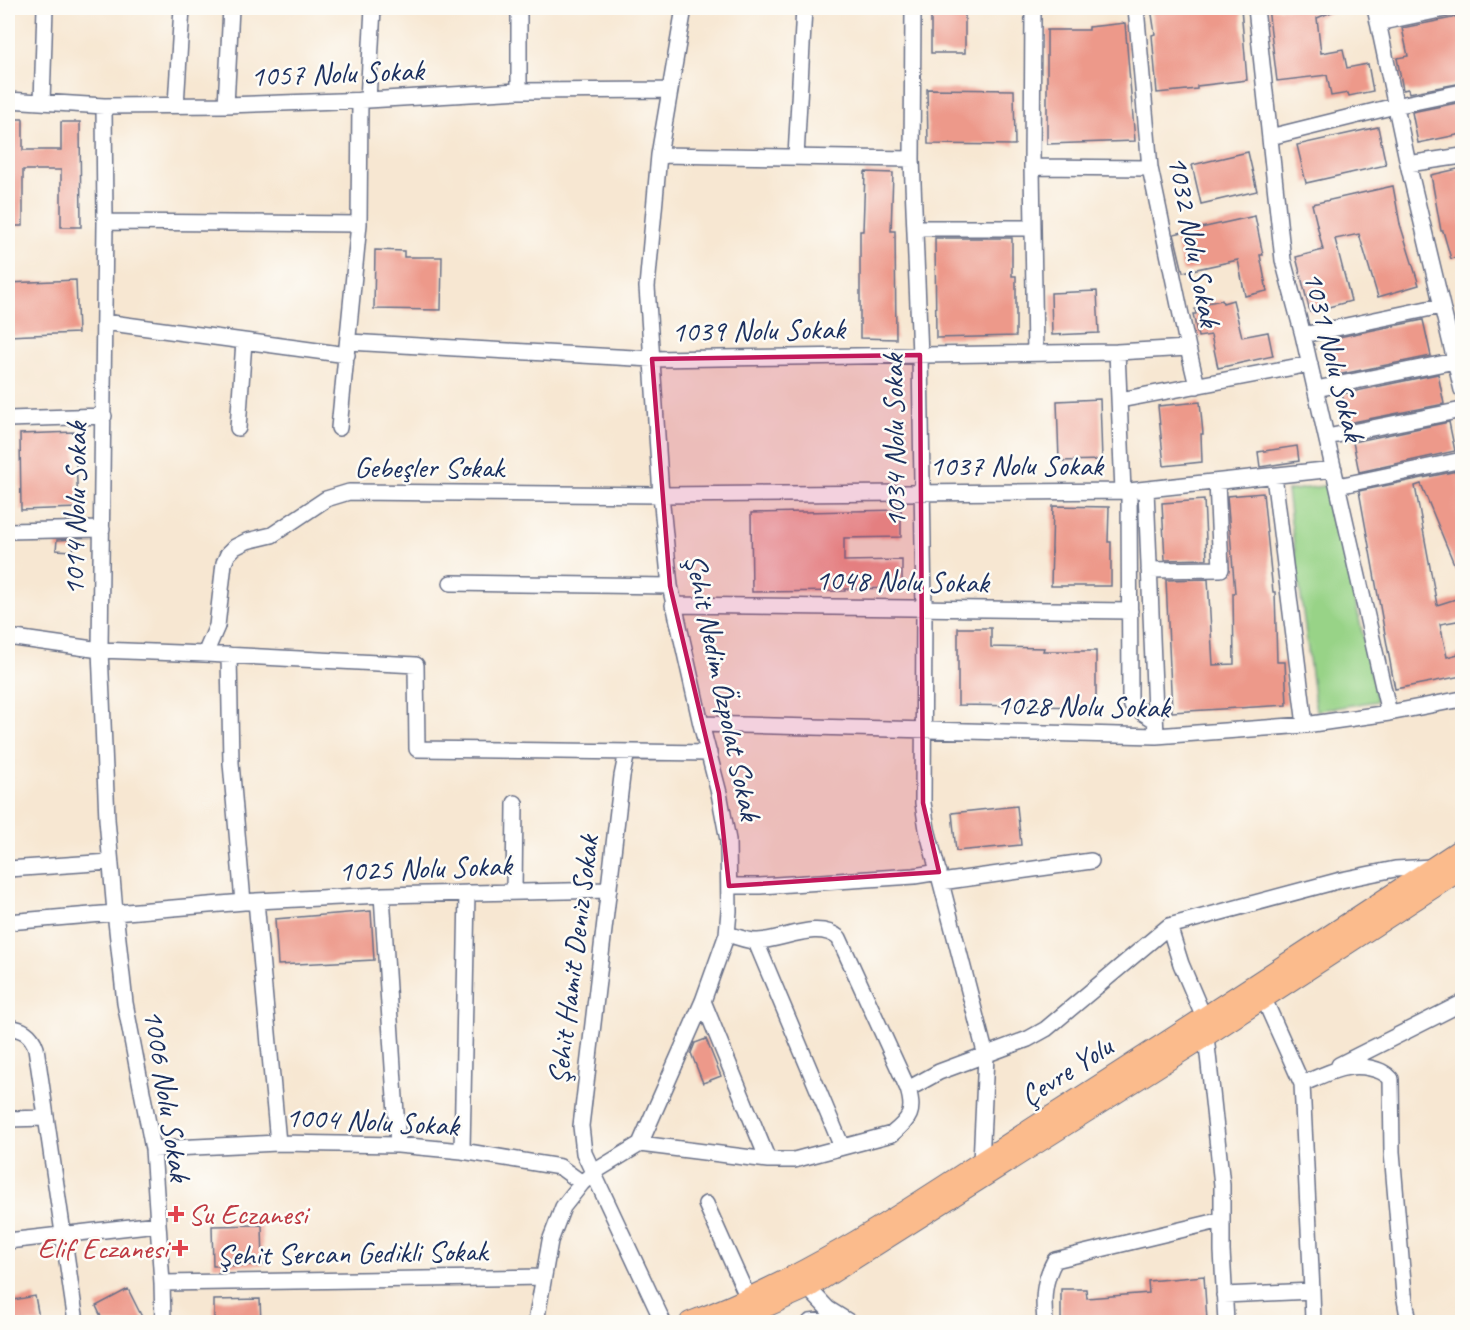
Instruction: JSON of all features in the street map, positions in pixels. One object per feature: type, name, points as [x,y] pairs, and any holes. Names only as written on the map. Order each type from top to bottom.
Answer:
[{"type":"main road","name":"Çevre Yolu","points":[[732,1323],[808,1288],[1205,1027],[1462,848]]},
{"type":"main road","name":"Çevre Yolu","points":[[690,1323],[748,1298],[848,1247],[981,1162],[1205,1027],[1263,999],[1462,869]]},
{"type":"street","points":[[42,102],[45,8]]},
{"type":"street","points":[[176,105],[182,8]]},
{"type":"street","points":[[226,105],[231,8]]},
{"type":"street","points":[[339,428],[359,224],[364,100],[374,8]]},
{"type":"street","points":[[519,8],[519,91]]},
{"type":"street","name":"Şehit Nedim Özpolat Sokak","points":[[640,1144],[703,1000],[727,934],[729,886],[728,840],[670,586],[661,495],[647,286],[659,154],[684,8]]},
{"type":"street","points":[[796,157],[804,8]]},
{"type":"street","name":"1034 Nolu Sokak","points":[[913,8],[912,159],[920,355],[924,608],[923,803],[927,829],[986,1056],[981,1162]]},
{"type":"street","points":[[1033,8],[1032,167],[1035,353]]},
{"type":"street","name":"1032 Nolu Sokak","points":[[1117,352],[1188,348],[1150,168],[1136,8]]},
{"type":"street","name":"1031 Nolu Sokak","points":[[1256,8],[1283,260],[1316,389],[1389,713]]},
{"type":"street","points":[[1450,8],[1377,15],[1408,164],[1441,306],[1462,381]]},
{"type":"street","name":"1057 Nolu Sokak","points":[[8,100],[104,106],[226,105],[519,91],[669,90]]},
{"type":"street","points":[[1270,137],[1462,92]]},
{"type":"street","name":"1014 Nolu Sokak","points":[[104,106],[104,416],[100,650],[115,912]]},
{"type":"street","points":[[659,154],[912,159]]},
{"type":"street","points":[[1408,164],[1462,156]]},
{"type":"street","points":[[1032,167],[1150,168]]},
{"type":"street","points":[[105,222],[359,224]]},
{"type":"street","points":[[915,228],[1033,228]]},
{"type":"street","points":[[1303,335],[1441,306]]},
{"type":"street","name":"1039 Nolu Sokak","points":[[104,322],[244,341],[348,349],[652,359],[1117,352]]},
{"type":"street","points":[[238,428],[244,341]]},
{"type":"street","points":[[1188,348],[1197,386]]},
{"type":"street","points":[[1117,352],[1126,491],[1130,699],[1132,706],[1155,720]]},
{"type":"street","points":[[1316,389],[1455,361]]},
{"type":"street","points":[[1120,400],[1310,364]]},
{"type":"street","points":[[1327,437],[1462,410]]},
{"type":"street","points":[[8,419],[104,416]]},
{"type":"street","points":[[1338,486],[1462,460]]},
{"type":"street","name":"1037 Nolu Sokak","points":[[661,495],[1126,491],[1334,469]]},
{"type":"street","points":[[1274,476],[1305,725]]},
{"type":"street","points":[[1149,570],[1221,569],[1217,482]]},
{"type":"street","points":[[1146,490],[1156,736]]},
{"type":"street","name":"Gebeşler Sokak","points":[[205,654],[217,626],[224,563],[228,554],[247,541],[272,535],[326,500],[349,492],[661,495]]},
{"type":"street","points":[[8,531],[102,529]]},
{"type":"street","points":[[451,583],[670,586]]},
{"type":"street","name":"1048 Nolu Sokak","points":[[674,605],[1130,611]]},
{"type":"street","points":[[8,637],[100,650],[416,665],[417,749],[709,753]]},
{"type":"street","points":[[229,655],[231,764],[250,902],[278,1143]]},
{"type":"street","name":"1028 Nolu Sokak","points":[[701,724],[1156,736],[1305,725],[1389,713],[1462,699]]},
{"type":"street","name":"Şehit Hamit Deniz Sokak","points":[[627,752],[622,776],[581,1126],[584,1153],[663,1323]]},
{"type":"street","points":[[514,892],[515,803]]},
{"type":"street","points":[[729,886],[914,876],[940,877],[1091,861]]},
{"type":"street","points":[[8,869],[111,862]]},
{"type":"street","points":[[908,1089],[939,1072],[986,1056],[1046,1029],[1169,926],[1341,880],[1395,869],[1432,867]]},
{"type":"street","name":"1025 Nolu Sokak","points":[[8,922],[250,902],[382,895],[609,890]]},
{"type":"street","points":[[462,1151],[467,893]]},
{"type":"street","points":[[382,895],[398,1145]]},
{"type":"street","name":"1006 Nolu Sokak","points":[[115,912],[125,1003],[153,1149],[163,1323]]},
{"type":"street","points":[[1169,926],[1205,1027],[1222,1185],[1226,1323]]},
{"type":"street","points":[[536,1323],[550,1241],[563,1208],[582,1183],[594,1172],[640,1144],[768,1160],[794,1160],[892,1134],[910,1116],[912,1102],[908,1089],[839,938],[831,931],[818,930],[756,942],[727,934]]},
{"type":"street","points":[[756,942],[842,1147]]},
{"type":"street","points":[[1263,999],[1302,1084],[1314,1323]]},
{"type":"street","points":[[703,1000],[768,1160]]},
{"type":"street","points":[[1302,1084],[1462,1003]]},
{"type":"street","points":[[8,1027],[21,1030],[33,1039],[36,1048],[76,1323]]},
{"type":"street","points":[[1302,1084],[1343,1067],[1359,1065],[1380,1070],[1391,1079],[1393,1164],[1404,1294],[1409,1323]]},
{"type":"street","points":[[8,1119],[46,1118]]},
{"type":"street","name":"1004 Nolu Sokak","points":[[153,1149],[278,1143],[398,1145],[462,1151],[560,1167],[582,1183]]},
{"type":"street","points":[[706,1204],[748,1298]]},
{"type":"street","points":[[1044,1323],[1043,1299],[1047,1274],[1055,1260],[1222,1220]]},
{"type":"street","points":[[8,1241],[157,1224]]},
{"type":"street","name":"Şehit Sercan Gedikli Sokak","points":[[162,1283],[543,1277]]},
{"type":"street","points":[[808,1288],[828,1309],[846,1320]]},
{"type":"street","points":[[1224,1295],[1312,1291]]},
{"type":"street","points":[[810,1323],[846,1320]]},
{"type":"highlighted area","points":[[920,355],[923,803],[939,872],[729,886],[719,793],[670,586],[652,359]]},
{"type":"green space","points":[[1330,485],[1377,701],[1316,711],[1287,491]]},
{"type":"building","points":[[931,8],[965,8],[965,53],[931,53]]},
{"type":"building","points":[[1151,8],[1241,8],[1247,80],[1157,93],[1152,35],[1155,34]]},
{"type":"building","points":[[1268,8],[1341,8],[1317,18],[1321,53],[1343,49],[1347,68],[1368,64],[1373,91],[1349,96],[1348,93],[1331,96],[1327,75],[1277,81]]},
{"type":"building","points":[[1462,13],[1462,83],[1409,93],[1408,89],[1403,90],[1397,58],[1408,56],[1402,28],[1452,18]]},
{"type":"building","points":[[1125,23],[1135,141],[1047,144],[1047,30],[1089,30],[1089,27]]},
{"type":"building","points":[[927,89],[1014,90],[1015,145],[928,144]]},
{"type":"building","points":[[1462,102],[1462,134],[1418,143],[1412,112]]},
{"type":"building","points":[[8,119],[23,119],[23,150],[61,150],[61,122],[80,122],[81,227],[61,227],[61,170],[23,170],[23,226],[8,226]]},
{"type":"building","points":[[1378,127],[1386,165],[1306,183],[1297,145]]},
{"type":"building","points":[[1248,152],[1257,191],[1201,204],[1192,165]]},
{"type":"building","points":[[1462,168],[1462,256],[1451,259],[1443,231],[1441,231],[1431,175]]},
{"type":"building","points":[[865,172],[893,173],[891,231],[895,231],[896,339],[860,338],[860,231],[863,231]]},
{"type":"building","points":[[1393,186],[1400,224],[1419,285],[1378,297],[1359,234],[1335,239],[1351,301],[1310,312],[1296,257],[1323,250],[1312,204]]},
{"type":"building","points":[[1255,216],[1267,291],[1245,296],[1238,260],[1183,272],[1174,234]]},
{"type":"building","points":[[935,238],[1012,238],[1012,276],[1016,276],[1016,336],[936,338]]},
{"type":"building","points":[[375,250],[404,251],[404,257],[442,257],[441,310],[374,309]]},
{"type":"building","points":[[76,280],[78,333],[8,336],[8,283]]},
{"type":"building","points":[[1097,291],[1099,333],[1052,335],[1051,293]]},
{"type":"building","points":[[1222,300],[1223,303],[1233,300],[1242,337],[1268,332],[1273,356],[1218,368],[1211,335],[1198,337],[1193,314],[1196,314],[1195,309],[1203,307],[1202,304]]},
{"type":"building","points":[[1423,320],[1431,356],[1337,375],[1329,339]]},
{"type":"building","points":[[1438,374],[1444,404],[1348,423],[1342,394]]},
{"type":"building","points":[[1100,399],[1102,460],[1059,461],[1057,401]]},
{"type":"building","points":[[1200,402],[1203,434],[1201,434],[1202,462],[1164,466],[1158,406]]},
{"type":"building","points":[[1449,422],[1455,451],[1359,472],[1353,442]]},
{"type":"building","points":[[75,432],[78,508],[21,510],[20,434]]},
{"type":"building","points":[[1297,446],[1299,461],[1260,467],[1258,452]]},
{"type":"building","points":[[1462,470],[1462,583],[1421,484],[1415,486],[1437,605],[1462,597],[1462,620],[1440,624],[1447,657],[1462,653],[1462,676],[1395,689],[1359,491]]},
{"type":"building","points":[[1263,493],[1273,592],[1275,592],[1277,662],[1285,662],[1287,705],[1172,712],[1166,580],[1208,579],[1213,665],[1234,664],[1233,593],[1235,593],[1227,496]]},
{"type":"building","points":[[1204,500],[1207,559],[1165,560],[1162,503]]},
{"type":"building","points":[[1053,506],[1109,507],[1108,542],[1111,542],[1111,586],[1051,586]]},
{"type":"building","points":[[901,510],[901,537],[844,538],[844,561],[902,560],[902,588],[752,592],[751,513]]},
{"type":"building","points":[[74,539],[73,551],[56,550],[57,540]]},
{"type":"building","points":[[958,628],[991,628],[991,647],[1044,648],[1043,651],[1096,651],[1096,707],[958,705]]},
{"type":"building","points":[[1017,806],[1021,845],[956,851],[952,813]]},
{"type":"building","points":[[371,911],[374,960],[278,965],[275,919]]},
{"type":"building","points":[[706,1039],[721,1076],[703,1083],[691,1053],[695,1043]]},
{"type":"building","points":[[262,1225],[263,1265],[213,1266],[212,1226]]},
{"type":"building","points":[[1204,1276],[1207,1320],[1174,1323],[1061,1323],[1061,1289],[1086,1289],[1087,1298],[1149,1293],[1148,1281]]},
{"type":"building","points":[[128,1289],[145,1323],[104,1323],[96,1306]]},
{"type":"building","points":[[35,1296],[40,1323],[8,1323],[8,1301]]},
{"type":"building","points":[[260,1299],[261,1323],[214,1323],[214,1300]]},
{"type":"place","name":"Su Eczanesi","points":[[176,1214]]},
{"type":"place","name":"Elif Eczanesi","points":[[180,1248]]}]
